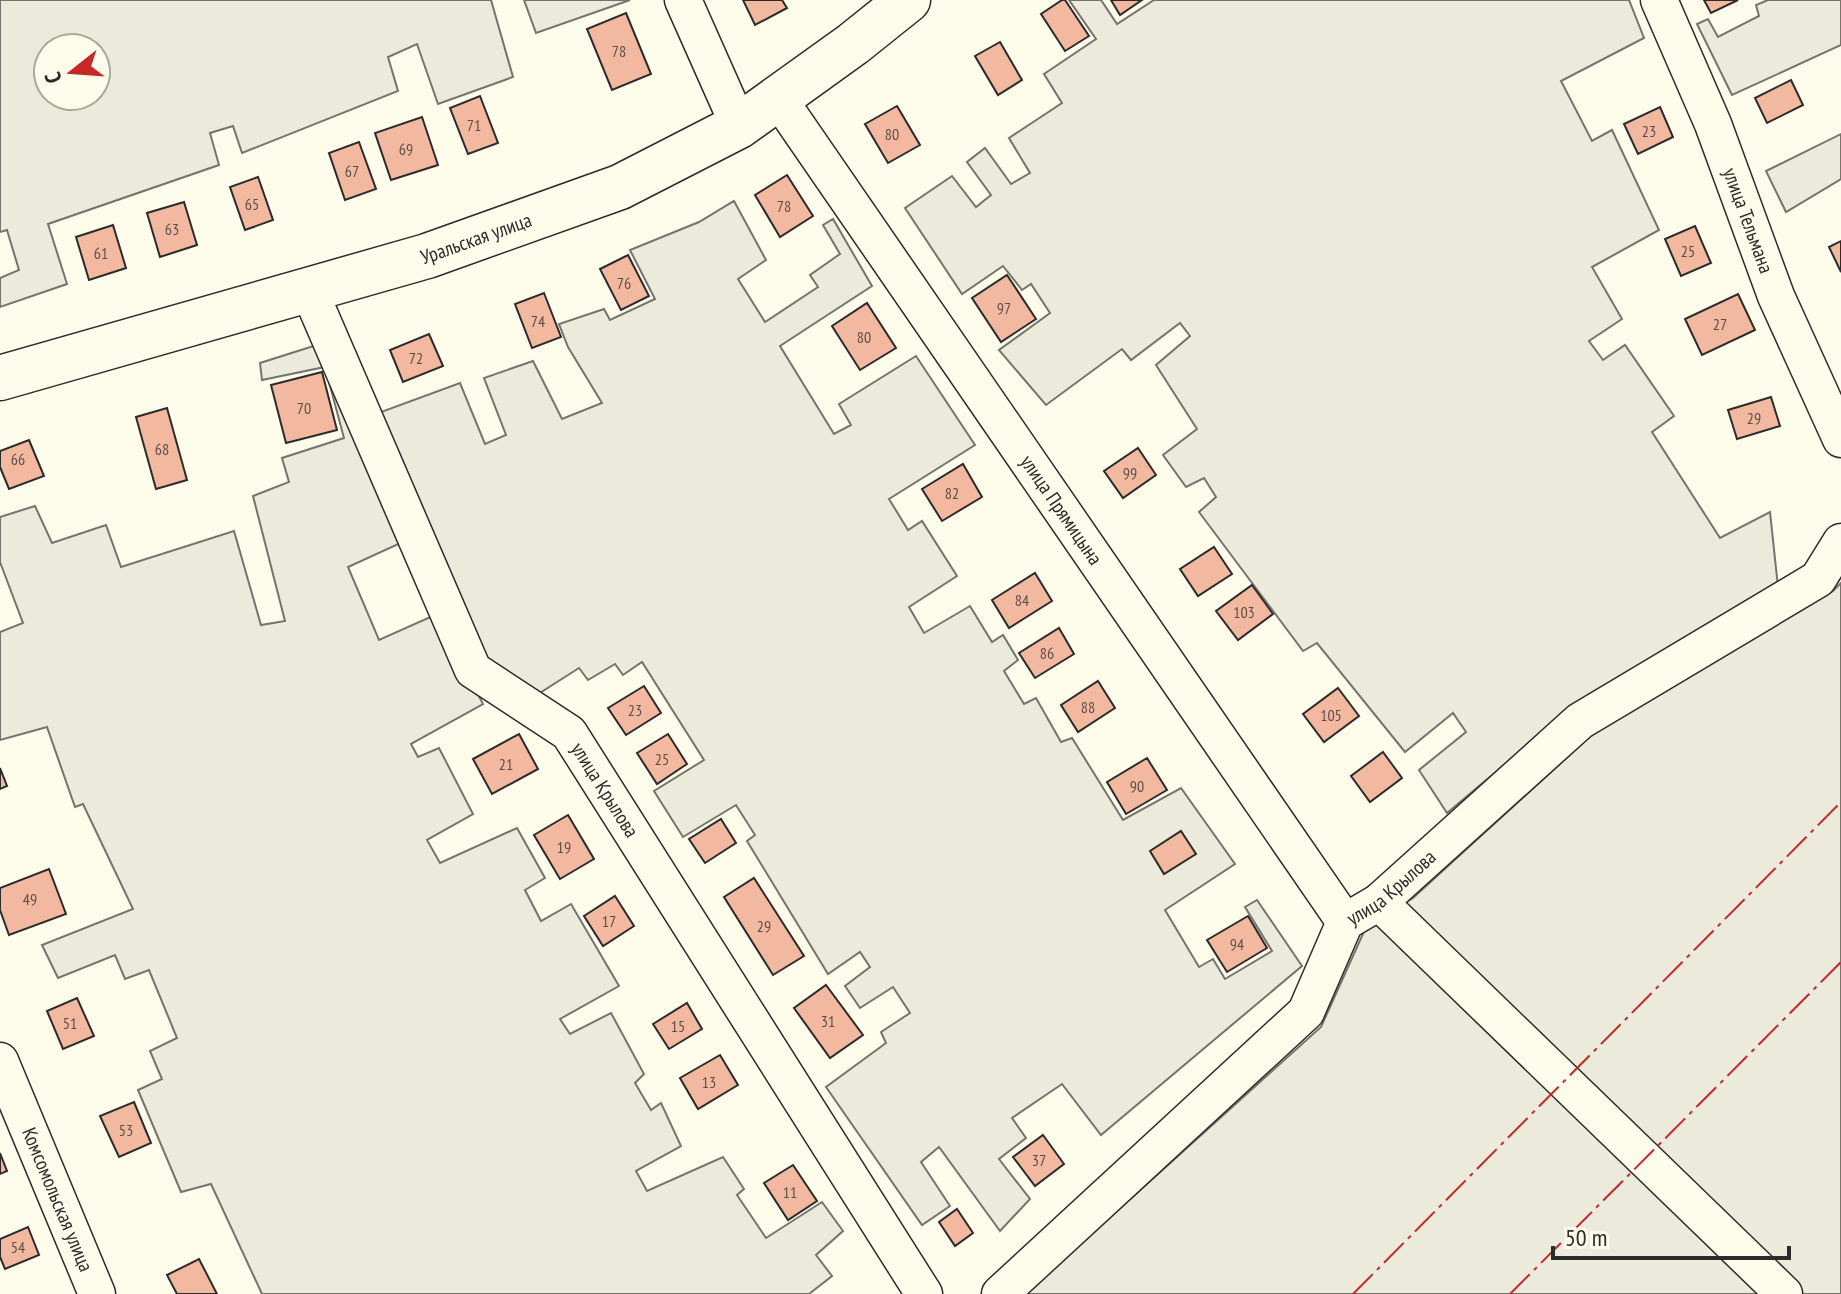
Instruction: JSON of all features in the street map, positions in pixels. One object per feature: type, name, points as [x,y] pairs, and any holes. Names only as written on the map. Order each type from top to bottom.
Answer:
[{"type":"main road","name":"Уральская улица","points":[[0,378],[427,256],[620,187],[739,126],[853,44],[908,0]]},
{"type":"street","points":[[683,0],[739,126]]},
{"type":"street","name":"улица Тельмана","points":[[1659,0],[1713,124],[1776,296],[1841,439]]},
{"type":"street","name":"улица Прямицына","points":[[778,98],[1345,922]]},
{"type":"street","name":"улица Крылова","points":[[309,290],[473,670],[569,733],[924,1294]]},
{"type":"street","name":"улица Крылова","points":[[1000,1294],[1306,1012],[1345,922],[1379,902],[1580,721],[1818,579],[1841,542]]},
{"type":"street","points":[[1379,902],[1784,1294]]},
{"type":"street","name":"Комсомольская улица","points":[[0,1061],[97,1294]]},
{"type":"shaded area","points":[[0,0],[491,0],[513,77],[438,104],[417,44],[388,57],[398,91],[242,153],[233,126],[210,133],[219,165],[48,224],[67,284],[0,307],[0,278],[19,270],[7,230],[0,232]]},
{"type":"shaded area","points":[[524,0],[630,0],[536,33]]},
{"type":"shaded area","points":[[1069,0],[1101,0],[1117,24],[1154,0],[1629,0],[1644,38],[1561,81],[1592,141],[1612,130],[1659,230],[1592,267],[1622,319],[1589,341],[1603,360],[1625,345],[1674,416],[1652,432],[1720,538],[1770,512],[1778,587],[1541,734],[1447,813],[1419,770],[1466,732],[1453,713],[1405,752],[1317,643],[1303,651],[1199,512],[1216,497],[1204,478],[1186,487],[1163,455],[1197,429],[1156,365],[1190,336],[1180,323],[1131,360],[1122,349],[1046,405],[999,350],[1050,313],[1031,284],[1022,290],[1003,266],[962,294],[905,208],[952,176],[976,207],[991,195],[967,162],[985,148],[1011,184],[1030,173],[1009,138],[1062,103],[1044,74],[1096,39]]},
{"type":"shaded area","points":[[1768,0],[1841,0],[1841,45],[1732,95],[1697,24],[1708,19],[1718,37],[1759,16],[1756,5]]},
{"type":"shaded area","points":[[1841,134],[1841,179],[1786,212],[1766,171]]},
{"type":"shaded area","points":[[734,201],[766,260],[738,279],[765,322],[818,287],[810,275],[840,254],[823,225],[833,219],[872,286],[780,346],[834,434],[851,425],[839,404],[916,356],[975,445],[889,499],[908,530],[922,521],[957,576],[909,607],[924,633],[970,606],[992,642],[1003,635],[1018,660],[1004,671],[1024,704],[1036,698],[1061,742],[1072,738],[1123,820],[1181,788],[1235,864],[1165,910],[1199,967],[1213,959],[1225,979],[1272,951],[1245,907],[1257,900],[1302,966],[1101,1135],[1062,1084],[1012,1118],[1026,1138],[999,1159],[1030,1199],[1000,1231],[939,1147],[921,1162],[950,1206],[922,1225],[826,1087],[886,1043],[881,1032],[910,1013],[893,987],[860,1008],[845,986],[870,967],[860,952],[828,974],[747,841],[755,835],[736,805],[683,837],[654,791],[704,760],[642,662],[623,675],[615,664],[588,680],[579,668],[535,696],[489,663],[381,412],[460,383],[485,444],[506,435],[484,378],[533,361],[562,419],[602,403],[568,347],[559,324],[604,309],[610,320],[655,299],[630,250],[699,222]]},
{"type":"shaded area","points":[[323,343],[405,541],[348,567],[379,640],[437,614],[483,704],[411,744],[418,757],[439,748],[473,814],[427,840],[440,863],[517,828],[545,878],[525,890],[541,921],[571,904],[619,986],[560,1019],[570,1034],[611,1013],[644,1074],[635,1083],[651,1110],[661,1103],[681,1146],[636,1171],[647,1191],[723,1157],[744,1189],[737,1195],[766,1238],[822,1202],[843,1231],[816,1255],[832,1276],[809,1294],[262,1294],[211,1184],[181,1192],[138,1090],[162,1079],[150,1051],[177,1038],[149,970],[125,979],[115,955],[58,978],[42,945],[133,909],[83,804],[75,807],[47,727],[0,740],[0,632],[23,623],[0,562],[0,517],[35,506],[52,543],[106,525],[121,567],[234,531],[261,625],[285,621],[253,496],[289,482],[282,458],[344,438],[325,367],[262,380],[260,363]]},
{"type":"shaded area","points":[[1841,583],[1841,1294],[1025,1294],[1321,1027],[1366,927],[1413,898],[1598,729],[1833,591]]},
{"type":"building","points":[[743,0],[782,0],[787,8],[755,25]]},
{"type":"building","points":[[1065,0],[1089,36],[1065,51],[1041,14]]},
{"type":"building","points":[[1111,0],[1142,0],[1120,15]]},
{"type":"building","points":[[1704,0],[1738,0],[1711,13]]},
{"type":"building","points":[[626,13],[651,74],[612,90],[587,29]]},
{"type":"building","points":[[1000,42],[1022,80],[998,95],[975,56]]},
{"type":"building","points":[[1791,80],[1803,105],[1767,123],[1755,98]]},
{"type":"building","points":[[480,96],[498,143],[468,154],[450,108]]},
{"type":"building","points":[[897,106],[920,145],[888,163],[865,124]]},
{"type":"building","points":[[1660,107],[1673,137],[1638,154],[1624,124]]},
{"type":"building","points":[[422,117],[438,165],[391,180],[375,133]]},
{"type":"building","points":[[359,142],[376,189],[345,200],[329,153]]},
{"type":"building","points":[[787,175],[813,216],[780,237],[755,195]]},
{"type":"building","points":[[258,177],[273,220],[245,230],[230,187]]},
{"type":"building","points":[[184,202],[197,245],[160,257],[147,213]]},
{"type":"building","points":[[113,225],[126,268],[89,280],[76,237]]},
{"type":"building","points":[[1695,226],[1711,263],[1681,276],[1665,239]]},
{"type":"building","points":[[1841,241],[1841,272],[1829,247]]},
{"type":"building","points":[[628,255],[649,296],[621,310],[600,269]]},
{"type":"building","points":[[1007,275],[1036,319],[1001,342],[972,298]]},
{"type":"building","points":[[544,293],[561,337],[532,348],[515,304]]},
{"type":"building","points":[[1738,294],[1755,330],[1702,355],[1685,319]]},
{"type":"building","points":[[867,303],[896,348],[860,370],[832,326]]},
{"type":"building","points":[[429,334],[443,366],[403,382],[390,350]]},
{"type":"building","points":[[322,372],[337,430],[286,443],[271,385]]},
{"type":"building","points":[[1771,397],[1780,426],[1737,439],[1728,410]]},
{"type":"building","points":[[167,408],[187,480],[156,489],[136,417]]},
{"type":"building","points":[[29,440],[44,476],[9,489],[0,467],[0,451]]},
{"type":"building","points":[[1138,448],[1156,475],[1123,498],[1104,471]]},
{"type":"building","points":[[963,464],[982,497],[942,521],[922,489]]},
{"type":"building","points":[[1214,547],[1232,574],[1198,596],[1180,569]]},
{"type":"building","points":[[1035,573],[1052,601],[1009,628],[992,600]]},
{"type":"building","points":[[1252,585],[1273,614],[1238,640],[1216,611]]},
{"type":"building","points":[[1059,628],[1074,654],[1035,678],[1019,653]]},
{"type":"building","points":[[1098,681],[1115,708],[1078,732],[1061,705]]},
{"type":"building","points":[[644,686],[661,713],[626,735],[608,708]]},
{"type":"building","points":[[1338,688],[1359,716],[1324,742],[1303,714]]},
{"type":"building","points":[[519,734],[538,769],[492,794],[473,759]]},
{"type":"building","points":[[668,734],[687,764],[657,784],[637,753]]},
{"type":"building","points":[[1383,752],[1402,778],[1370,802],[1351,776]]},
{"type":"building","points":[[1147,758],[1167,790],[1126,814],[1107,782]]},
{"type":"building","points":[[0,768],[7,786],[0,789]]},
{"type":"building","points":[[568,815],[594,859],[560,879],[534,835]]},
{"type":"building","points":[[721,819],[736,843],[705,863],[689,839]]},
{"type":"building","points":[[1181,831],[1196,854],[1164,874],[1150,851]]},
{"type":"building","points":[[49,869],[66,914],[9,935],[0,910],[0,888]]},
{"type":"building","points":[[754,878],[804,956],[773,975],[724,897]]},
{"type":"building","points":[[615,896],[634,926],[603,946],[584,916]]},
{"type":"building","points":[[1248,916],[1267,948],[1227,972],[1207,940]]},
{"type":"building","points":[[826,985],[863,1035],[830,1058],[794,1008]]},
{"type":"building","points":[[77,998],[94,1036],[63,1049],[47,1011]]},
{"type":"building","points":[[687,1003],[702,1029],[669,1049],[653,1024]]},
{"type":"building","points":[[720,1055],[738,1085],[698,1109],[680,1078]]},
{"type":"building","points":[[134,1102],[151,1143],[119,1157],[100,1116]]},
{"type":"building","points":[[1043,1135],[1064,1164],[1035,1186],[1013,1157]]},
{"type":"building","points":[[0,1153],[7,1171],[0,1174]]},
{"type":"building","points":[[793,1165],[817,1201],[788,1220],[764,1183]]},
{"type":"building","points":[[957,1209],[973,1233],[955,1246],[939,1222]]},
{"type":"building","points":[[28,1227],[39,1255],[5,1269],[0,1257],[0,1239]]},
{"type":"building","points":[[199,1259],[217,1294],[177,1294],[167,1275]]},
{"type":"power","points":[[1353,1294],[1841,802]]},
{"type":"power","points":[[1510,1294],[1841,962]]}]
